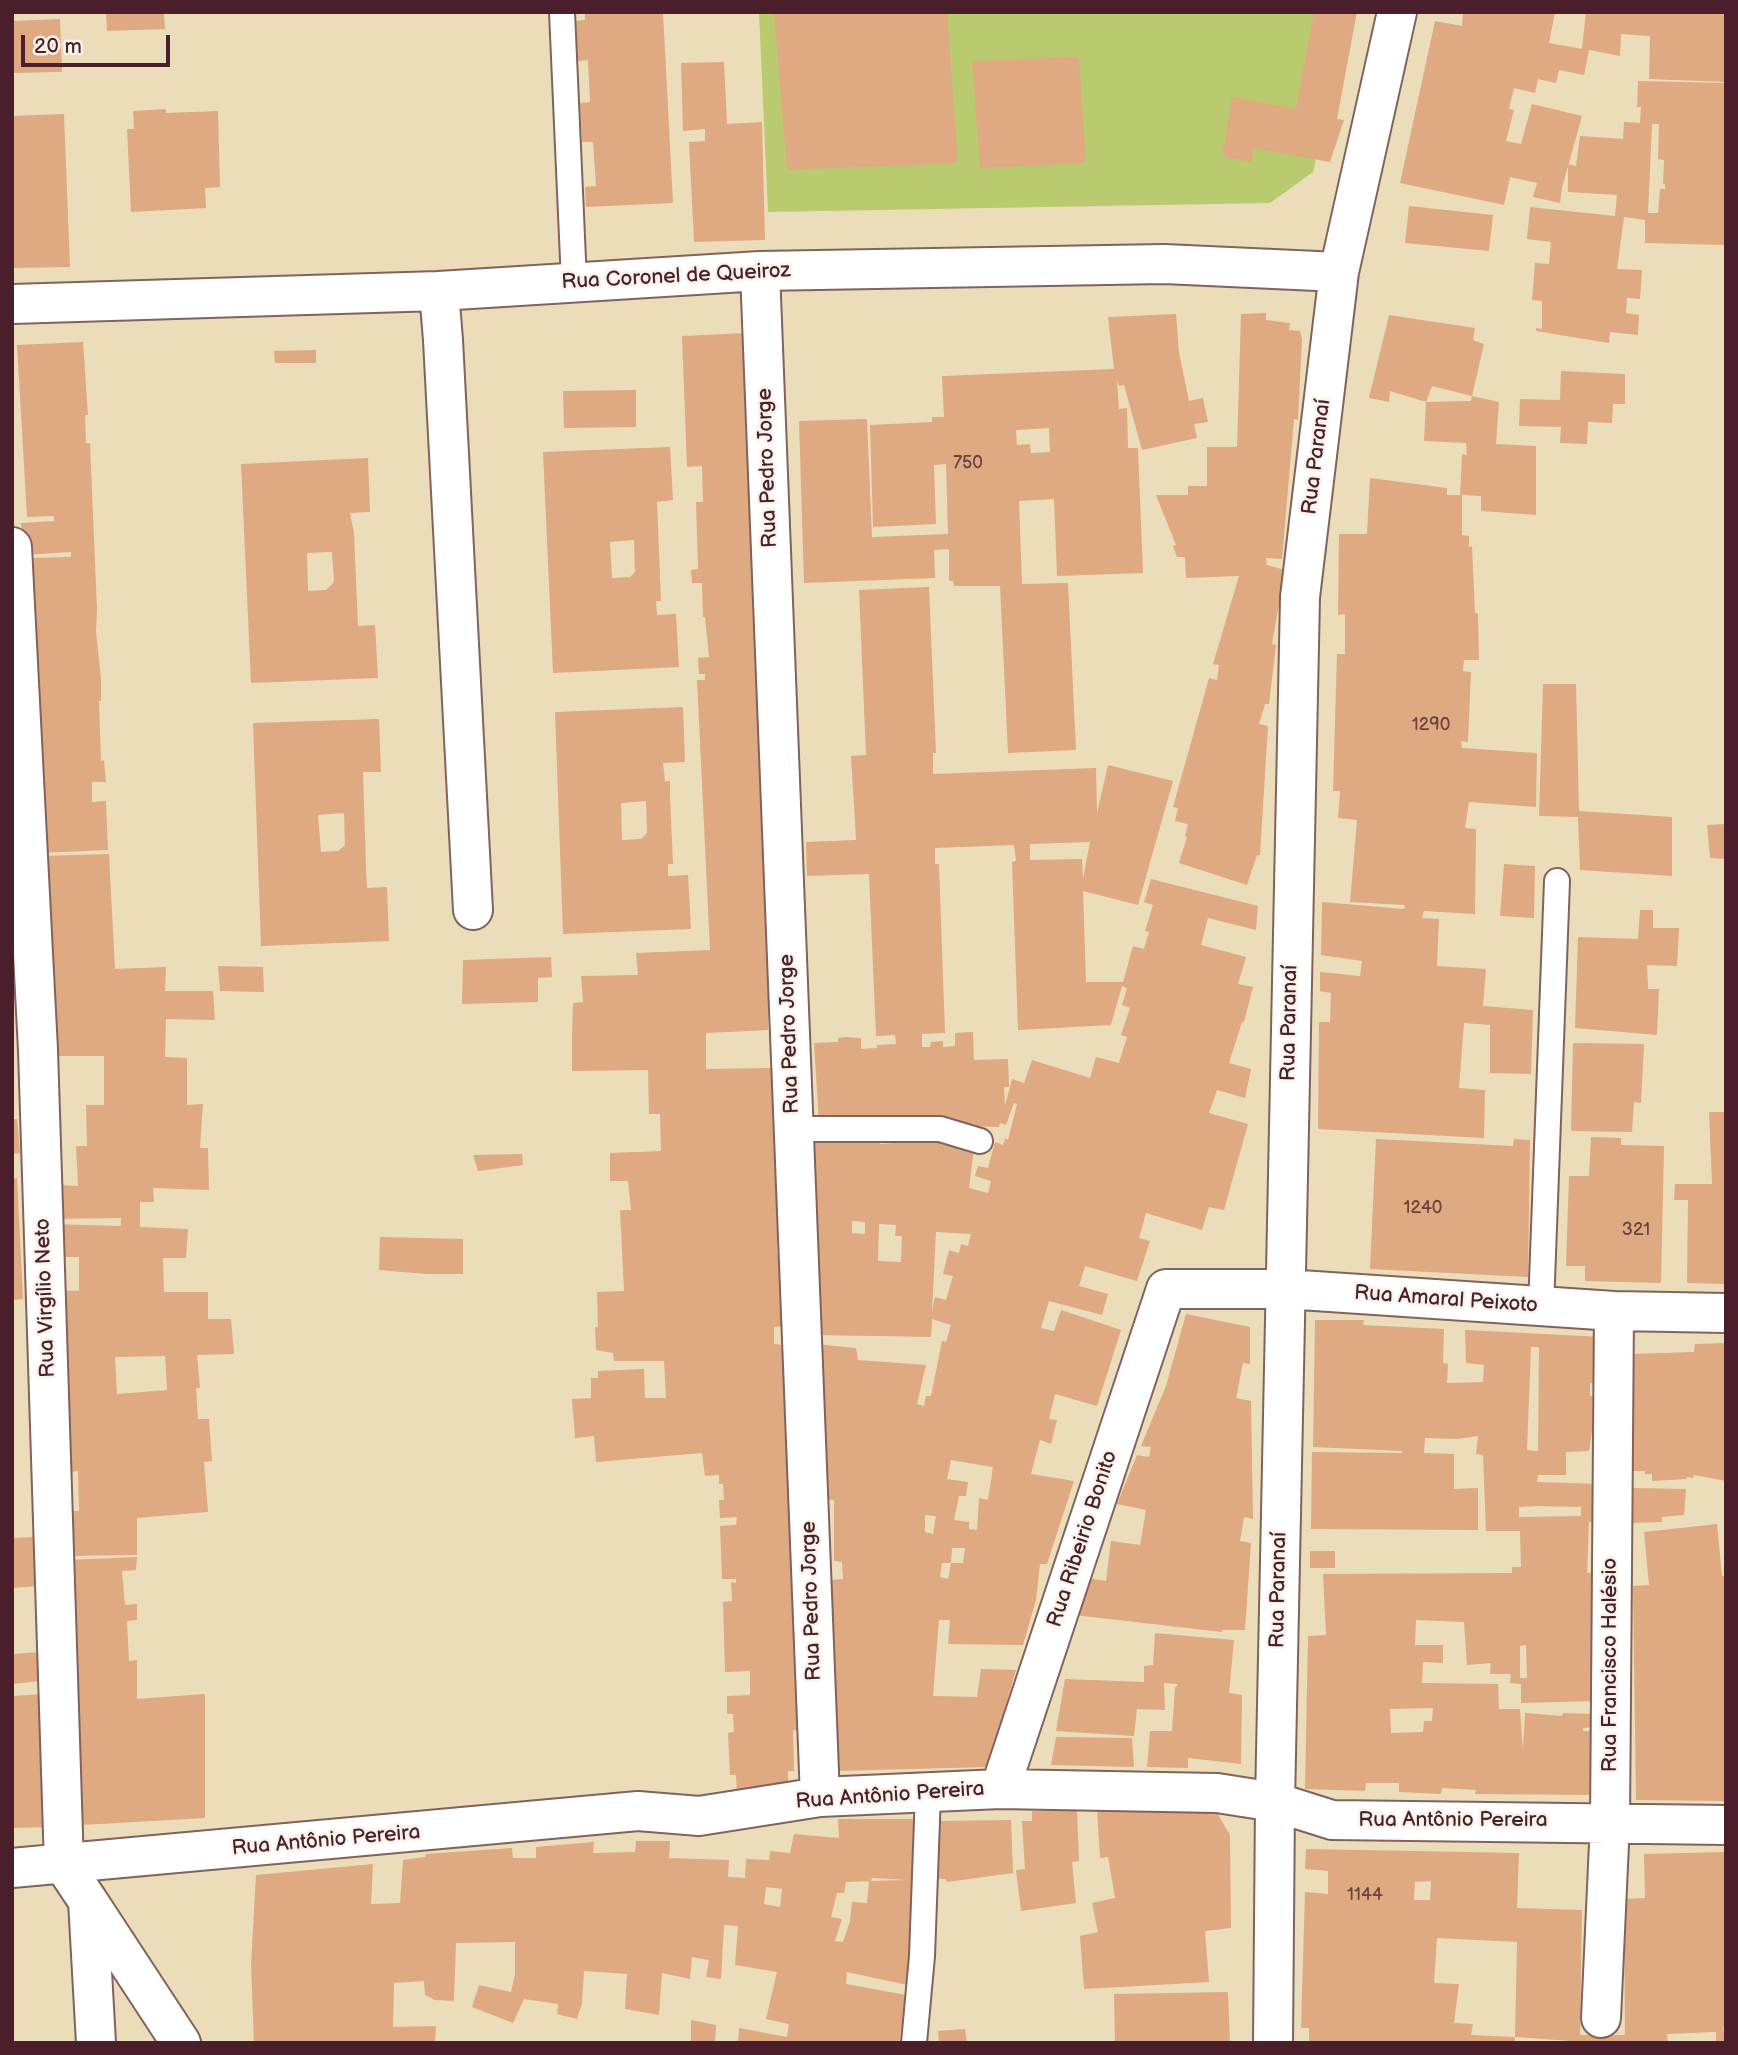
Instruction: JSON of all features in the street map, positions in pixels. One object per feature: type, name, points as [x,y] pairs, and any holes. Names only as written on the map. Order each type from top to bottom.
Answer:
[{"type":"street","name":"Rua Paranaí","points":[[1273,2043],[1284,1289],[1300,597],[1339,272],[1396,12]]},
{"type":"street","name":"Rua Coronel de Queiroz","points":[[12,304],[439,291],[760,271],[1164,264],[1339,272]]},
{"type":"street","name":"Rua Pedro Jorge","points":[[760,271],[820,1797]]},
{"type":"street","points":[[439,291],[473,910]]},
{"type":"street","name":"Rua Virgílio Neto","points":[[12,547],[38,1050],[64,1865]]},
{"type":"street","name":"Rua Amaral Peixoto","points":[[1166,1289],[1284,1289],[1614,1311],[1726,1313]]},
{"type":"street","name":"Rua Ribeirio Bonito","points":[[1000,1789],[1166,1289]]},
{"type":"street","name":"Rua Francisco Halésio","points":[[1601,2018],[1610,1822],[1614,1311]]},
{"type":"street","name":"Rua Antônio Pereira","points":[[12,1868],[638,1811],[699,1816],[820,1797],[1000,1789],[1217,1793],[1275,1802],[1332,1820],[1726,1825]]},
{"type":"street","points":[[64,1865],[181,2043]]},
{"type":"street","points":[[88,1900],[96,2043]]},
{"type":"lane","points":[[562,12],[574,282]]},
{"type":"lane","points":[[1541,1307],[1557,881]]},
{"type":"lane","points":[[793,1129],[940,1129],[980,1141]]},
{"type":"lane","points":[[914,2043],[922,1956],[928,1793]]},
{"type":"green space","points":[[759,12],[1349,12],[1313,172],[1270,203],[768,212]]},
{"type":"building","points":[[106,12],[164,12],[165,29],[107,31]]},
{"type":"building","points":[[585,12],[663,12],[673,203],[586,207],[585,187],[596,186],[593,142],[582,142],[580,103],[590,102],[588,60],[578,61],[576,21],[585,20]]},
{"type":"building","points":[[774,12],[947,12],[958,163],[787,170]]},
{"type":"building","points":[[1314,12],[1357,12],[1337,119],[1344,120],[1330,162],[1254,148],[1251,162],[1224,157],[1232,97],[1296,109]]},
{"type":"building","points":[[1463,12],[1555,12],[1549,43],[1582,49],[1586,12],[1726,12],[1726,82],[1649,79],[1650,36],[1621,34],[1620,56],[1589,50],[1584,75],[1559,70],[1556,83],[1538,79],[1535,93],[1514,88],[1509,109],[1514,110],[1506,141],[1521,144],[1532,104],[1582,116],[1560,203],[1533,197],[1537,183],[1510,177],[1504,205],[1400,183],[1435,21],[1462,26]]},
{"type":"building","points":[[60,19],[62,72],[12,73],[12,21]]},
{"type":"building","points":[[1079,57],[1086,163],[980,168],[972,61]]},
{"type":"building","points":[[724,62],[727,124],[762,122],[765,240],[694,242],[689,142],[705,141],[705,129],[683,131],[681,63]]},
{"type":"building","points":[[1638,81],[1726,83],[1726,245],[1645,243],[1645,220],[1624,217],[1617,269],[1642,270],[1640,299],[1627,298],[1626,313],[1639,315],[1638,335],[1610,332],[1609,343],[1536,331],[1536,328],[1542,329],[1542,301],[1532,300],[1535,263],[1549,264],[1551,242],[1527,239],[1530,207],[1615,216],[1617,195],[1568,192],[1568,164],[1576,166],[1580,136],[1623,139],[1624,122],[1640,123],[1641,107],[1637,107]],"holes":[[[1652,124],[1659,124],[1658,159],[1664,160],[1665,189],[1660,189],[1658,213],[1648,213]]]},
{"type":"building","points":[[166,109],[166,113],[218,111],[220,187],[205,188],[206,208],[131,212],[127,129],[134,129],[133,111]]},
{"type":"building","points":[[64,114],[70,267],[12,268],[12,116]]},
{"type":"building","points":[[1409,206],[1493,215],[1489,251],[1405,243]]},
{"type":"building","points":[[1266,313],[1266,320],[1290,323],[1289,330],[1300,331],[1302,339],[1298,420],[1294,419],[1282,559],[1266,558],[1267,565],[1285,570],[1272,644],[1276,645],[1269,704],[1265,704],[1259,724],[1268,726],[1260,855],[1257,855],[1247,885],[1179,863],[1188,824],[1175,821],[1178,808],[1173,807],[1209,678],[1217,680],[1219,665],[1213,664],[1239,576],[1186,578],[1185,557],[1177,557],[1173,546],[1176,545],[1156,495],[1188,495],[1188,486],[1207,486],[1207,447],[1237,447],[1241,314]]},
{"type":"building","points":[[1176,314],[1179,353],[1189,401],[1203,398],[1208,422],[1194,424],[1197,438],[1142,450],[1124,385],[1119,386],[1117,381],[1119,409],[1127,408],[1128,448],[1138,448],[1143,573],[1057,576],[1054,499],[1019,501],[1022,584],[1068,583],[1076,750],[1008,753],[1000,586],[954,586],[953,581],[949,581],[949,549],[934,550],[935,578],[804,583],[799,421],[867,419],[872,537],[948,534],[946,464],[934,465],[936,524],[873,527],[870,425],[932,422],[932,417],[944,417],[942,376],[1114,369],[1108,317]],"holes":[[[1049,428],[1050,452],[1031,453],[1030,444],[1017,445],[1016,430]]]},
{"type":"building","points":[[1389,315],[1475,328],[1473,340],[1484,344],[1472,396],[1432,386],[1426,402],[1390,391],[1389,402],[1369,398]]},
{"type":"building","points":[[746,333],[768,1030],[706,1033],[706,1069],[771,1068],[780,1209],[777,1210],[777,1255],[783,1255],[790,1326],[774,1327],[774,1344],[784,1345],[796,1566],[792,1565],[792,1598],[801,1598],[796,1653],[797,1694],[801,1693],[802,1731],[793,1730],[794,1771],[788,1771],[788,1789],[737,1794],[736,1775],[730,1775],[728,1733],[734,1732],[733,1714],[727,1714],[727,1696],[750,1695],[750,1671],[725,1672],[723,1602],[732,1601],[731,1582],[736,1583],[736,1579],[722,1579],[720,1526],[736,1525],[737,1517],[720,1518],[719,1500],[724,1500],[723,1484],[719,1484],[719,1475],[705,1476],[702,1453],[596,1462],[594,1436],[575,1438],[572,1399],[591,1398],[591,1378],[598,1378],[598,1371],[644,1369],[645,1398],[666,1398],[664,1361],[614,1361],[613,1353],[596,1350],[595,1327],[598,1327],[597,1292],[624,1291],[620,1210],[631,1210],[628,1181],[610,1181],[610,1153],[661,1151],[660,1114],[649,1114],[648,1070],[572,1071],[572,1036],[573,1003],[583,1002],[581,976],[638,975],[636,953],[710,950],[697,680],[705,680],[705,674],[699,674],[698,658],[709,657],[703,617],[702,583],[692,583],[691,570],[698,569],[696,502],[703,502],[702,466],[687,467],[682,336]]},
{"type":"building","points":[[83,342],[88,415],[85,415],[86,443],[90,443],[96,631],[101,679],[101,761],[104,760],[106,782],[92,782],[92,802],[106,801],[108,850],[40,853],[26,558],[71,557],[71,552],[23,555],[21,523],[54,521],[54,516],[27,517],[17,345]]},
{"type":"building","points":[[316,350],[316,363],[275,363],[274,351]]},
{"type":"building","points":[[1561,371],[1625,374],[1625,404],[1613,404],[1612,423],[1588,422],[1587,444],[1560,443],[1561,427],[1519,426],[1520,399],[1560,400]]},
{"type":"building","points":[[636,390],[636,427],[564,428],[563,391]]},
{"type":"building","points":[[1472,396],[1499,402],[1496,444],[1536,446],[1536,515],[1481,511],[1481,496],[1462,495],[1462,535],[1469,536],[1469,547],[1472,546],[1479,660],[1464,660],[1463,671],[1471,672],[1468,742],[1461,741],[1462,748],[1537,753],[1536,807],[1469,802],[1465,828],[1476,829],[1475,914],[1424,911],[1422,918],[1439,919],[1437,966],[1486,969],[1483,1006],[1533,1010],[1531,1074],[1490,1073],[1490,1025],[1464,1023],[1459,1088],[1485,1090],[1484,1138],[1318,1129],[1319,1022],[1330,1022],[1331,993],[1320,991],[1320,972],[1360,976],[1362,961],[1321,955],[1322,902],[1404,909],[1405,905],[1350,902],[1357,820],[1338,818],[1340,791],[1333,791],[1337,654],[1345,654],[1345,614],[1338,615],[1339,534],[1367,534],[1370,478],[1447,488],[1447,495],[1460,495],[1462,454],[1467,455],[1466,443],[1424,441],[1426,402],[1471,401]]},
{"type":"building","points":[[670,447],[673,500],[657,502],[661,601],[656,601],[657,615],[676,614],[679,667],[553,673],[543,452]],"holes":[[[634,540],[635,572],[630,577],[612,578],[610,542]]]},
{"type":"building","points":[[368,458],[370,512],[350,513],[354,533],[358,626],[375,625],[378,678],[251,683],[241,464]],"holes":[[[332,552],[334,582],[326,590],[308,591],[307,553]]]},
{"type":"building","points":[[929,587],[936,753],[933,753],[933,774],[1096,768],[1097,813],[1108,765],[1173,781],[1138,905],[1083,891],[1086,982],[1123,982],[1133,946],[1144,949],[1149,932],[1145,931],[1153,905],[1144,902],[1151,879],[1258,906],[1256,930],[1208,918],[1201,945],[1246,957],[1238,984],[1253,987],[1229,1063],[1251,1069],[1245,1098],[1217,1090],[1209,1113],[1248,1124],[1224,1210],[1209,1207],[1202,1230],[1146,1213],[1139,1238],[1150,1241],[1137,1281],[1085,1266],[1079,1286],[1108,1294],[1102,1315],[1049,1301],[1041,1328],[1054,1331],[1061,1310],[1121,1330],[1097,1406],[1055,1394],[1049,1419],[1057,1420],[1051,1444],[1040,1440],[1031,1474],[1074,1481],[1047,1564],[1040,1564],[1036,1600],[1023,1645],[948,1644],[950,1620],[939,1620],[933,1696],[977,1697],[981,1669],[1016,1670],[988,1767],[835,1771],[831,1580],[843,1579],[842,1562],[834,1561],[834,1500],[821,1499],[815,1344],[856,1348],[858,1360],[926,1365],[917,1404],[924,1406],[926,1396],[931,1396],[942,1341],[946,1342],[951,1325],[932,1319],[931,1337],[815,1335],[813,1139],[881,1135],[880,1144],[910,1142],[910,1133],[941,1134],[940,1144],[974,1149],[969,1188],[988,1193],[991,1181],[975,1176],[978,1166],[988,1168],[995,1142],[1003,1145],[1005,1138],[1008,1140],[1017,1104],[1014,1103],[1006,1125],[1000,1123],[999,1127],[819,1123],[814,1043],[838,1042],[838,1038],[845,1037],[861,1038],[861,1049],[896,1044],[895,1035],[876,1036],[869,874],[807,876],[806,842],[856,840],[851,756],[866,755],[859,590]],"holes":[[[1090,842],[1083,879],[1082,859],[1030,860],[1030,844]],[[1014,845],[1016,861],[1012,862],[1018,1030],[1111,1025],[1122,986],[1127,988],[1122,1005],[1130,1008],[1121,1035],[1127,1037],[1119,1063],[1096,1057],[1090,1078],[1032,1060],[1024,1083],[1012,1079],[1005,1106],[1004,1087],[1009,1087],[1008,1059],[974,1060],[973,1032],[955,1033],[955,1046],[943,1047],[943,1041],[931,1042],[930,1047],[922,1047],[922,1034],[945,1033],[939,864],[935,864],[935,848]],[[852,1221],[865,1222],[865,1234],[852,1233]],[[879,1224],[896,1225],[895,1236],[902,1236],[901,1262],[878,1261]],[[936,1232],[971,1234],[968,1246],[961,1244],[959,1253],[949,1250],[943,1274],[953,1276],[946,1300],[935,1297],[932,1312]],[[951,1460],[993,1467],[988,1500],[979,1498],[977,1530],[969,1529],[969,1522],[954,1520],[959,1496],[966,1496],[968,1482],[947,1479]],[[925,1515],[936,1516],[933,1534],[925,1532]],[[952,1548],[965,1548],[963,1563],[951,1563]],[[942,1563],[951,1563],[948,1579],[940,1577]]]},
{"type":"building","points":[[1543,684],[1576,684],[1579,811],[1672,817],[1672,876],[1580,870],[1578,817],[1539,816]]},
{"type":"building","points":[[683,707],[685,762],[663,763],[665,781],[670,781],[673,864],[668,864],[668,876],[688,875],[691,929],[563,934],[555,712]],"holes":[[[646,801],[647,833],[641,839],[622,840],[621,803]]]},
{"type":"building","points":[[379,719],[381,772],[363,772],[366,868],[367,888],[387,887],[389,941],[261,946],[253,723]],"holes":[[[344,813],[345,845],[338,851],[321,852],[318,815]]]},
{"type":"building","points":[[1726,824],[1726,859],[1710,858],[1707,825]]},
{"type":"building","points":[[109,854],[115,969],[166,967],[165,991],[213,991],[215,1020],[166,1019],[165,1057],[187,1058],[187,1105],[203,1104],[200,1148],[208,1148],[209,1190],[153,1188],[154,1202],[140,1202],[140,1227],[188,1229],[186,1258],[163,1258],[164,1292],[208,1292],[208,1319],[231,1319],[234,1354],[197,1355],[200,1388],[196,1388],[198,1419],[209,1419],[212,1461],[204,1462],[208,1512],[137,1518],[137,1555],[65,1556],[62,1511],[79,1511],[78,1471],[61,1473],[54,1290],[79,1291],[79,1257],[52,1257],[50,1224],[121,1226],[121,1218],[50,1219],[58,1185],[78,1186],[76,1146],[87,1146],[86,1105],[104,1105],[104,1056],[54,1056],[40,856]],"holes":[[[165,1356],[167,1390],[117,1394],[115,1357]]]},
{"type":"building","points":[[1504,864],[1535,866],[1534,918],[1500,916]]},
{"type":"building","points":[[1640,910],[1653,910],[1653,928],[1679,928],[1677,966],[1647,965],[1648,989],[1659,989],[1657,1035],[1575,1028],[1578,937],[1638,939]]},
{"type":"building","points":[[551,957],[552,977],[538,978],[538,1002],[462,1004],[463,960]]},
{"type":"building","points":[[218,966],[263,967],[264,992],[220,991]]},
{"type":"building","points":[[1573,1043],[1644,1044],[1641,1103],[1634,1102],[1632,1132],[1571,1131]]},
{"type":"building","points":[[1709,1112],[1726,1112],[1726,1284],[1687,1283],[1688,1200],[1674,1200],[1675,1184],[1712,1184]]},
{"type":"building","points":[[12,1119],[17,1119],[20,1153],[12,1154]]},
{"type":"building","points":[[1591,1137],[1621,1138],[1621,1145],[1664,1146],[1661,1283],[1585,1281],[1585,1266],[1566,1266],[1569,1176],[1589,1176]]},
{"type":"building","points":[[1376,1139],[1513,1146],[1514,1139],[1530,1140],[1528,1277],[1370,1269]]},
{"type":"building","points":[[522,1154],[523,1165],[478,1171],[473,1155]]},
{"type":"building","points":[[17,1178],[23,1299],[12,1300],[12,1179]]},
{"type":"building","points":[[380,1237],[463,1239],[463,1274],[379,1270]]},
{"type":"building","points":[[1186,1314],[1250,1327],[1250,1364],[1243,1363],[1236,1398],[1251,1401],[1253,1519],[1244,1517],[1240,1541],[1251,1543],[1245,1630],[1222,1632],[1074,1615],[1088,1578],[1106,1581],[1111,1541],[1140,1545],[1146,1510],[1117,1504],[1137,1455],[1149,1457],[1151,1447],[1141,1446],[1166,1386]]},
{"type":"building","points":[[1315,1320],[1364,1320],[1363,1325],[1444,1329],[1443,1363],[1448,1364],[1447,1383],[1483,1382],[1484,1365],[1466,1363],[1465,1330],[1604,1337],[1603,1385],[1590,1383],[1590,1396],[1603,1396],[1589,1451],[1566,1452],[1566,1475],[1538,1475],[1537,1482],[1601,1484],[1600,1522],[1589,1522],[1587,1573],[1599,1572],[1595,1701],[1521,1703],[1521,1684],[1510,1683],[1511,1674],[1490,1674],[1491,1663],[1467,1665],[1464,1622],[1416,1620],[1415,1645],[1443,1645],[1443,1663],[1423,1662],[1422,1683],[1498,1684],[1499,1709],[1520,1709],[1523,1750],[1525,1713],[1562,1716],[1563,1713],[1595,1714],[1595,1727],[1583,1728],[1583,1731],[1595,1731],[1594,1795],[1475,1794],[1476,1790],[1442,1788],[1441,1794],[1399,1792],[1399,1783],[1366,1783],[1365,1791],[1305,1789],[1308,1636],[1326,1635],[1323,1574],[1512,1573],[1512,1567],[1521,1567],[1520,1531],[1486,1531],[1483,1455],[1476,1454],[1478,1436],[1457,1439],[1425,1438],[1424,1453],[1454,1454],[1454,1489],[1478,1488],[1478,1530],[1311,1529],[1312,1452],[1402,1453],[1313,1447]],"holes":[[[1531,1347],[1539,1347],[1538,1451],[1527,1450]],[[1519,1507],[1581,1507],[1581,1516],[1519,1517]],[[1526,1645],[1527,1678],[1520,1678],[1520,1646]],[[1433,1708],[1432,1721],[1424,1721],[1423,1732],[1391,1733],[1390,1709]]]},
{"type":"building","points":[[1726,1343],[1726,1481],[1694,1475],[1693,1478],[1686,1479],[1652,1481],[1652,1474],[1632,1471],[1630,1354],[1694,1352],[1695,1344]]},
{"type":"building","points":[[1632,1488],[1686,1489],[1684,1515],[1662,1517],[1662,1522],[1632,1523]]},
{"type":"building","points":[[1717,1524],[1722,1576],[1726,1576],[1726,1801],[1636,1800],[1633,1586],[1649,1585],[1644,1532]]},
{"type":"building","points":[[35,1537],[38,1586],[12,1588],[12,1538]]},
{"type":"building","points":[[1310,1551],[1335,1551],[1335,1568],[1310,1568]]},
{"type":"building","points":[[137,1557],[136,1570],[122,1571],[125,1605],[137,1604],[137,1620],[127,1621],[129,1661],[137,1660],[137,1699],[205,1694],[205,1818],[82,1825],[65,1560]]},
{"type":"building","points":[[1155,1633],[1234,1640],[1229,1693],[1242,1695],[1241,1764],[1188,1758],[1188,1768],[1147,1767],[1150,1731],[1172,1731],[1175,1688],[1178,1684],[1164,1683],[1165,1710],[1137,1709],[1134,1736],[1056,1731],[1065,1679],[1144,1682],[1144,1666],[1153,1665]]},
{"type":"building","points":[[41,1652],[42,1681],[12,1684],[12,1654]]},
{"type":"building","points":[[43,1694],[51,1827],[12,1828],[12,1696]]},
{"type":"building","points":[[1056,1737],[1132,1738],[1134,1767],[1051,1765]]},
{"type":"building","points":[[1213,1806],[1230,1835],[1231,1928],[1205,1931],[1209,1982],[1084,1989],[1080,1936],[1098,1932],[1092,1903],[1115,1898],[1108,1857],[1100,1858],[1097,1808]]},
{"type":"building","points":[[1077,1810],[1079,1861],[1072,1862],[1076,1903],[1021,1911],[1016,1870],[1025,1869],[1022,1821],[1032,1821],[1032,1811]]},
{"type":"building","points":[[838,1819],[922,1819],[907,1985],[847,1972],[846,1984],[906,1995],[899,2043],[738,2043],[739,2028],[787,2037],[789,2024],[766,2019],[777,1972],[735,1965],[738,1926],[724,1925],[721,1979],[706,1977],[709,1960],[692,1957],[690,1979],[662,1973],[659,2015],[625,2009],[627,1974],[584,1971],[582,2003],[577,2019],[557,2014],[558,2004],[524,1999],[513,2023],[472,2007],[479,1985],[511,1992],[515,1974],[515,1942],[456,1943],[454,2001],[435,2000],[425,1995],[424,1981],[394,1983],[393,2027],[436,2026],[435,2043],[254,2043],[251,1965],[256,1875],[373,1864],[371,1904],[400,1903],[403,1860],[425,1857],[426,1854],[512,1848],[513,1858],[536,1858],[536,1847],[594,1842],[593,1853],[635,1852],[636,1841],[670,1841],[669,1858],[729,1860],[728,1877],[745,1878],[746,1859],[769,1860],[770,1851],[790,1853],[794,1834],[839,1838]],"holes":[[[872,1878],[909,1880],[871,1881]],[[869,1881],[867,1903],[852,1902],[850,1921],[843,1942],[835,1941],[842,1919],[831,1917],[837,1893],[844,1893],[846,1882]],[[766,1887],[782,1889],[780,1907],[764,1904]]]},
{"type":"building","points":[[1011,1820],[1013,1873],[947,1882],[945,1879],[935,1879],[938,1821]]},
{"type":"building","points":[[1306,1849],[1519,1853],[1517,1908],[1582,1910],[1580,2035],[1625,2035],[1624,1899],[1645,1898],[1644,1854],[1726,1852],[1726,2027],[1723,2027],[1724,2032],[1726,2031],[1726,2043],[1716,2043],[1716,2032],[1667,2034],[1668,2043],[1571,2043],[1515,2037],[1515,2043],[1309,2043],[1309,2028],[1301,2028],[1305,1892],[1328,1894],[1328,1871],[1305,1869]],"holes":[[[1431,1881],[1430,1900],[1414,1900],[1415,1882]],[[1437,1938],[1517,1942],[1515,2037],[1471,2035],[1473,2024],[1454,2023],[1459,1984],[1434,1983]]]},
{"type":"building","points":[[1228,1992],[1230,2043],[1115,2043],[1114,1994]]},
{"type":"building","points":[[691,2020],[716,2025],[715,2043],[691,2043]]},
{"type":"building","points":[[965,2029],[967,2043],[939,2043],[938,2031]]}]
